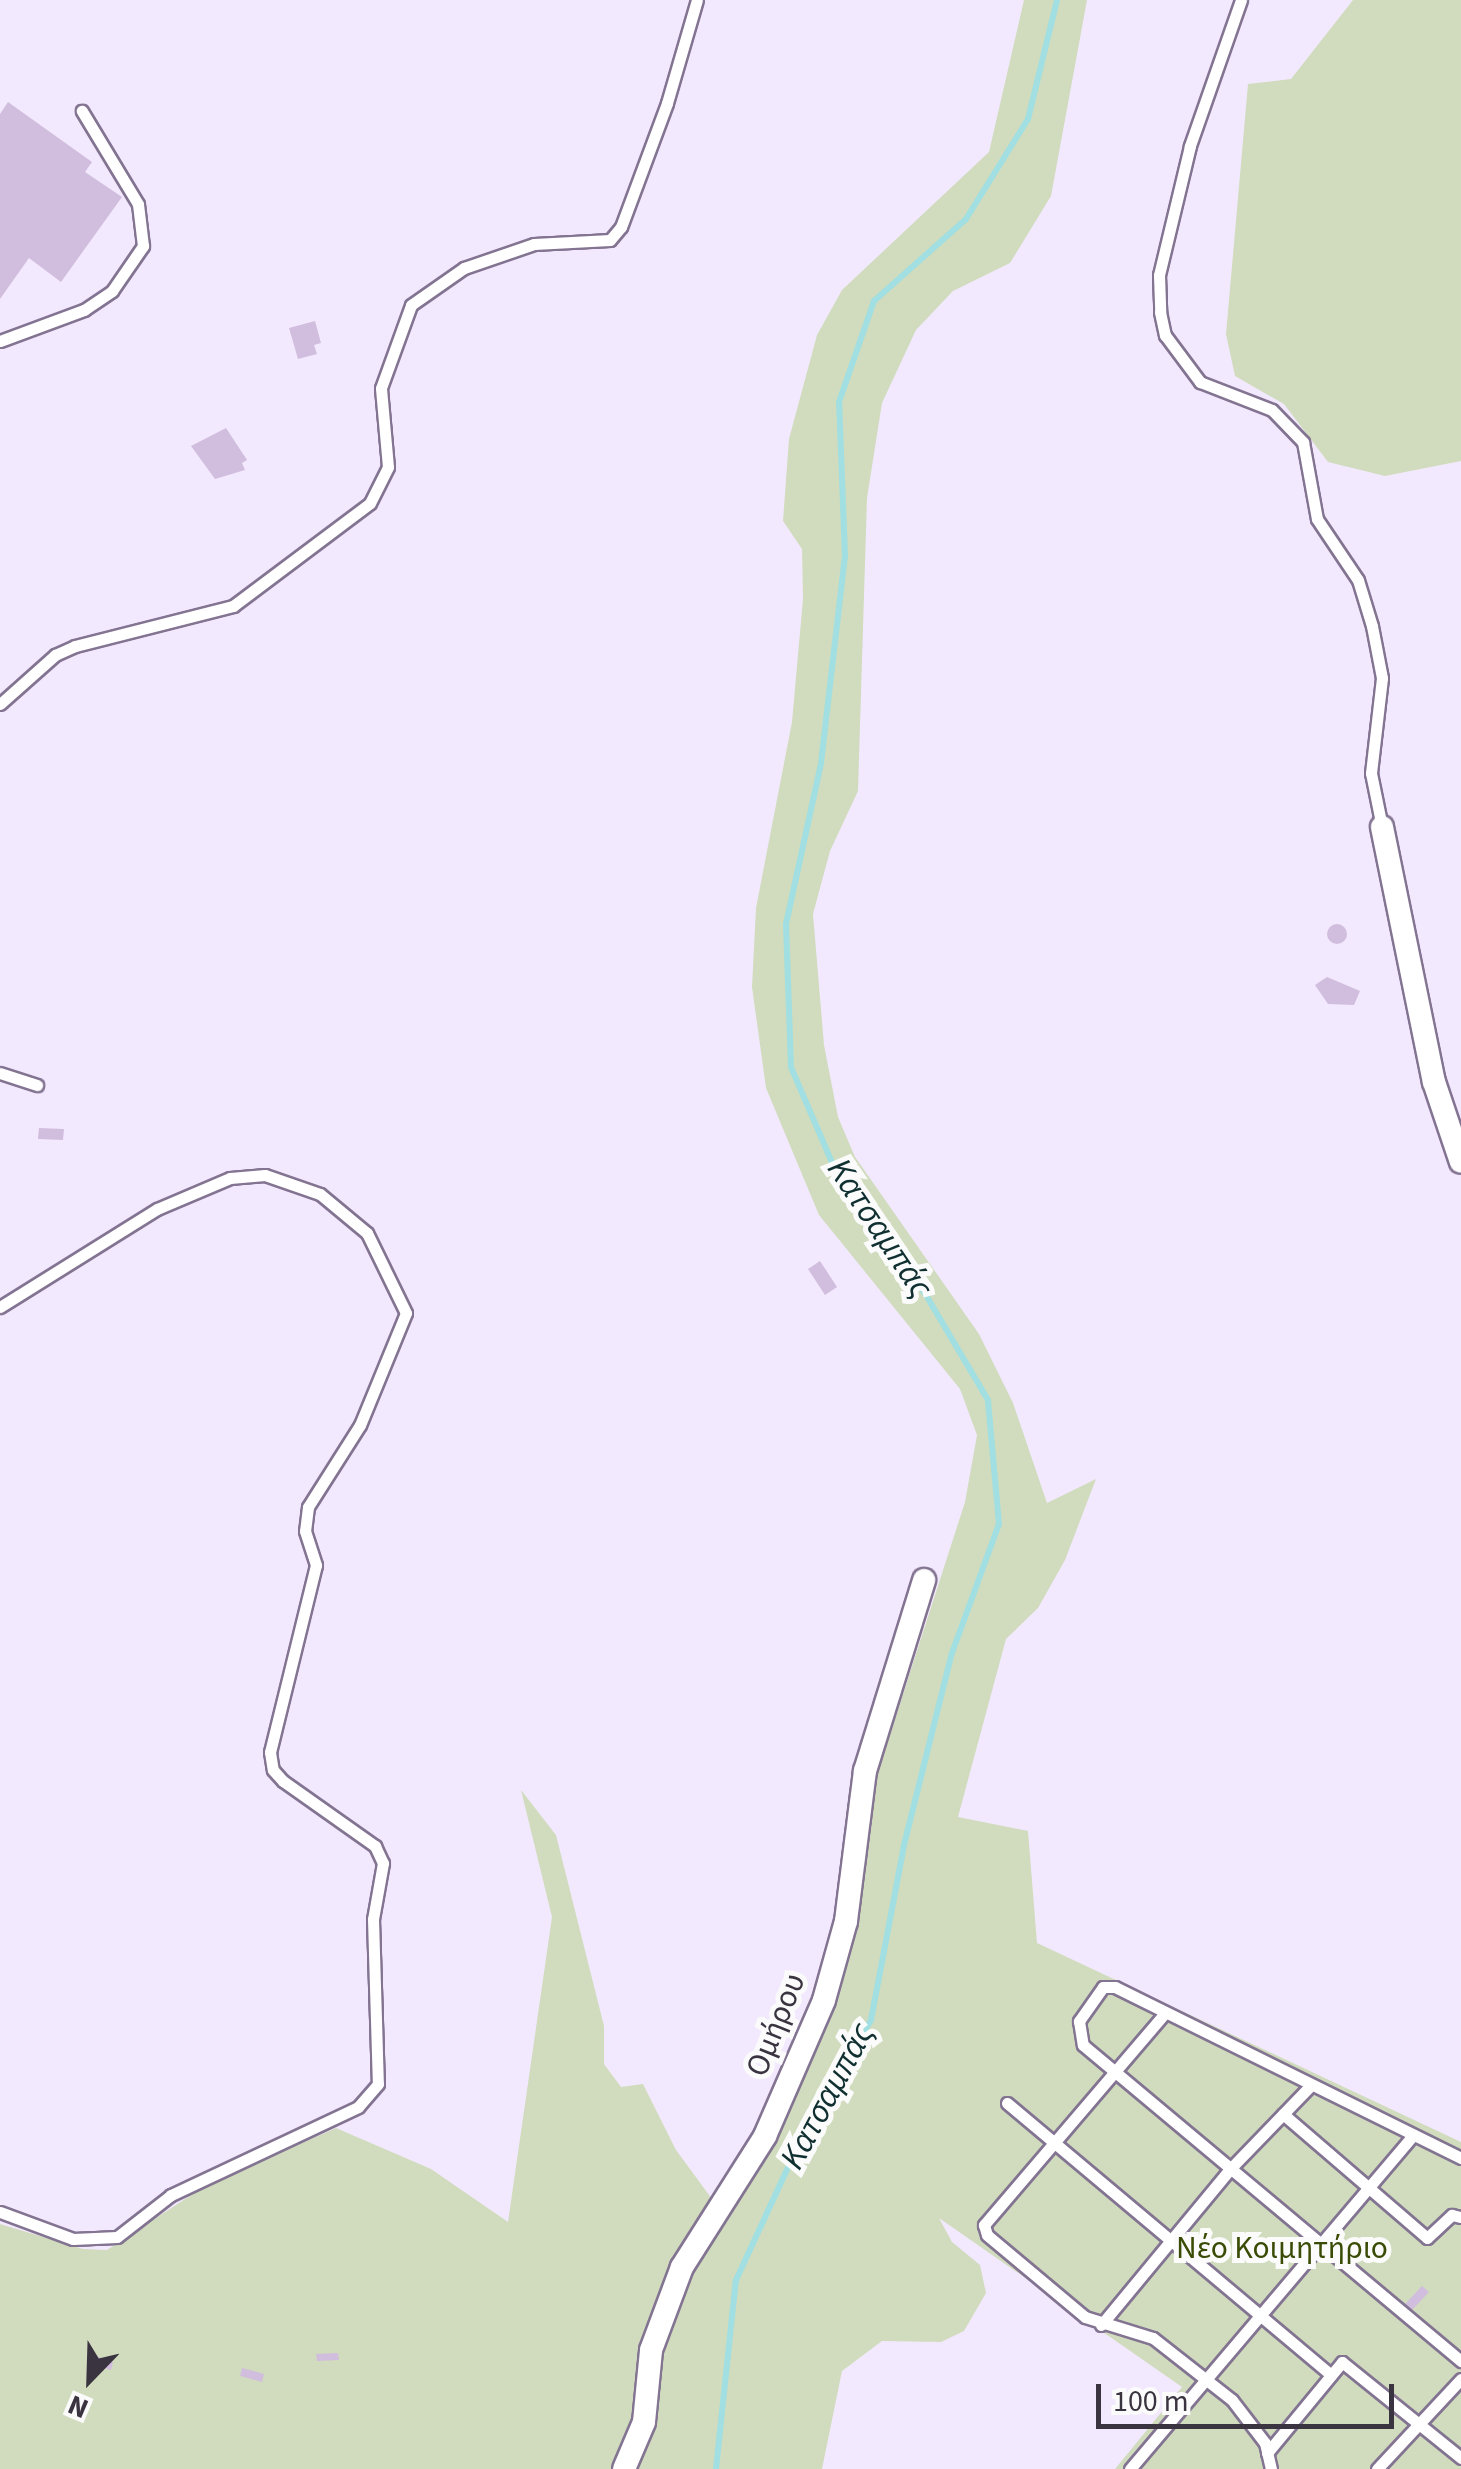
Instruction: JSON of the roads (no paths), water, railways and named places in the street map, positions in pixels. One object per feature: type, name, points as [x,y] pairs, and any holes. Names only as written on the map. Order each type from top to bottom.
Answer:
[{"type":"street","points":[[1382,827],[1434,1082],[1461,1162]]},
{"type":"street","name":"Ομήρου","points":[[624,2469],[644,2422],[652,2350],[682,2267],[765,2136],[814,2028],[846,1921],[866,1771],[924,1580]]},
{"type":"lane","points":[[0,704],[55,654],[159,620],[233,606],[370,504],[388,467],[380,388],[396,331],[411,305],[464,268],[534,244],[610,240],[621,227],[667,103],[697,0]]},
{"type":"lane","points":[[1241,0],[1190,146],[1158,276],[1160,312],[1165,335],[1200,382],[1272,410],[1303,442],[1317,519],[1358,580],[1372,626],[1382,678],[1371,773],[1382,827]]},
{"type":"lane","points":[[0,341],[84,310],[112,291],[142,246],[138,204],[82,111]]},
{"type":"lane","points":[[0,1073],[37,1085]]},
{"type":"lane","points":[[0,1307],[157,1209],[230,1178],[265,1175],[320,1194],[367,1233],[406,1313],[360,1425],[308,1507],[305,1531],[316,1565],[270,1752],[272,1770],[375,1846],[383,1863],[373,1919],[378,2084],[358,2107],[171,2195],[117,2237],[73,2239],[0,2212]]},
{"type":"lane","points":[[1461,2158],[1165,2013],[1103,1987],[1077,2026],[1083,2044],[1461,2361]]},
{"type":"lane","points":[[1165,2013],[984,2225],[987,2235],[1100,2325],[1152,2338],[1232,2400],[1267,2453],[1271,2469]]},
{"type":"lane","points":[[1100,2325],[1229,2170],[1311,2085]]},
{"type":"lane","points":[[1006,2102],[1331,2375]]},
{"type":"lane","points":[[1283,2114],[1427,2238],[1452,2215],[1461,2217]]},
{"type":"lane","points":[[1130,2469],[1413,2135]]},
{"type":"lane","points":[[1267,2453],[1342,2362],[1349,2363],[1461,2458]]},
{"type":"lane","points":[[1377,2469],[1417,2421],[1461,2379]]},
{"type":"waterway","name":"Κατσαμπάς","points":[[716,2469],[736,2280],[803,2135],[871,2020],[904,1845],[952,1653],[999,1524],[988,1400],[926,1295],[840,1181],[791,1067],[786,924],[821,763],[845,556],[839,402],[874,301],[966,219],[1028,119],[1057,0]]},
{"type":"park label","name":"Νέο Κοιμητήριο","points":[[1282,2248]]}]
